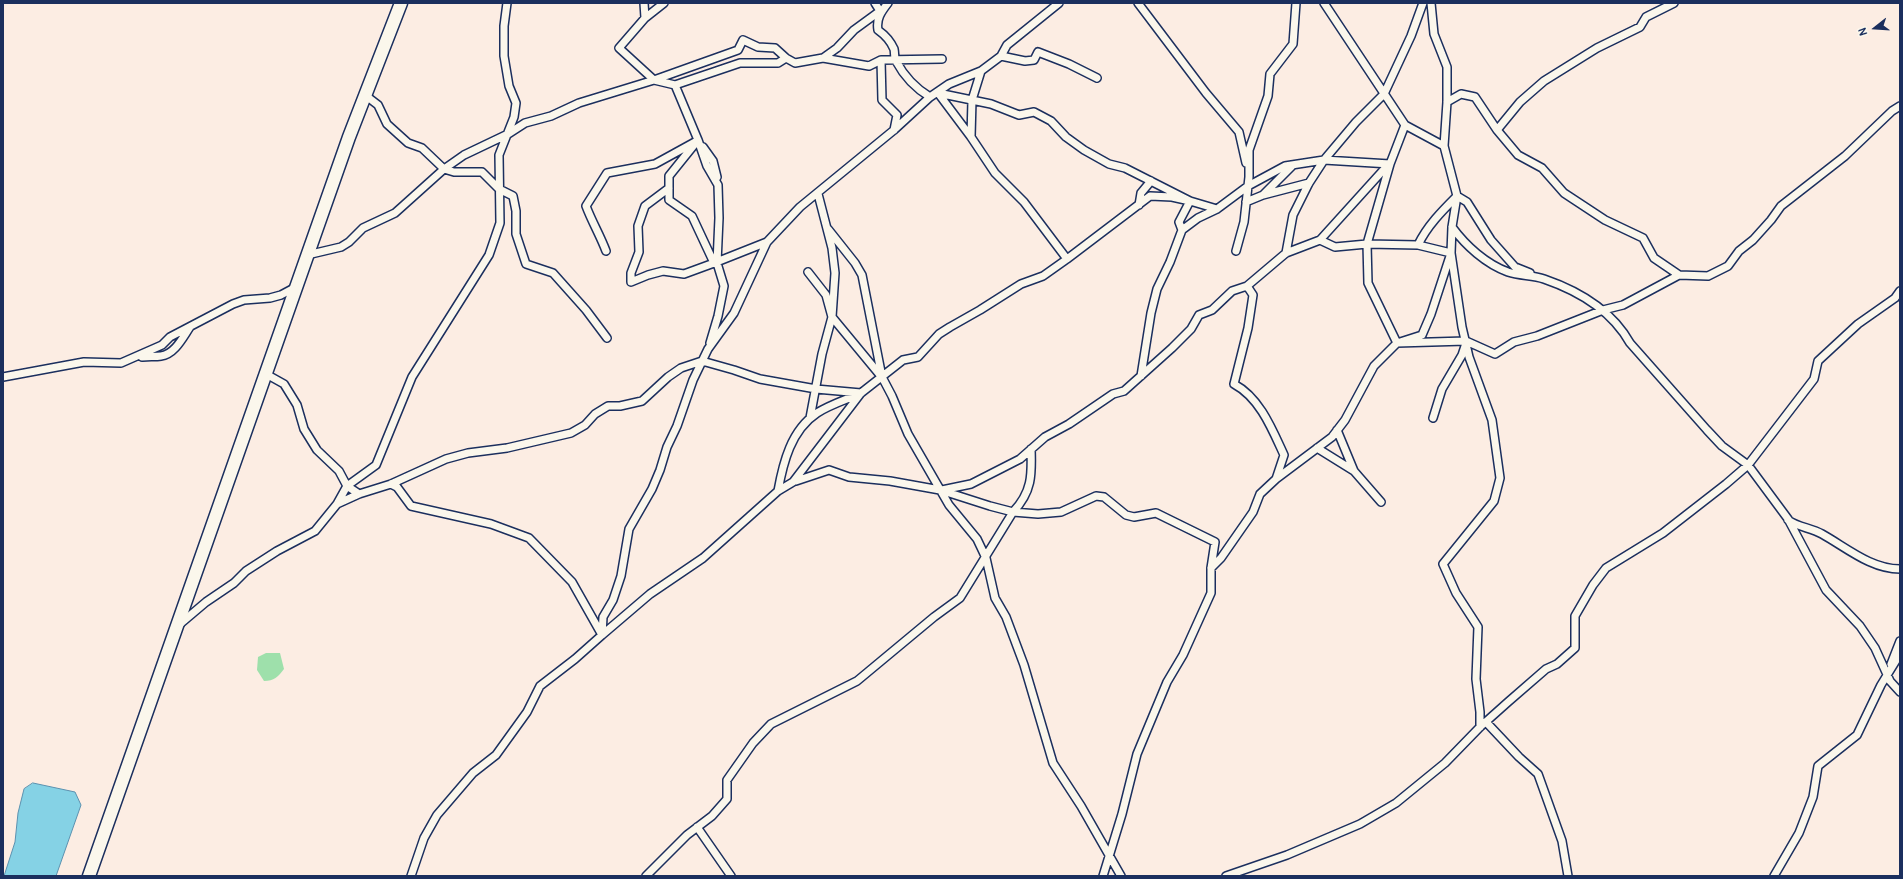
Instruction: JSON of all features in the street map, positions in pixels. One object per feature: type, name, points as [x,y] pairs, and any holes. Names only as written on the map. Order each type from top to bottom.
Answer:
[{"type":"highway","points":[[89,876],[307,255],[365,95],[401,3]]},
{"type":"street","points":[[178,625],[206,602],[234,583],[246,571],[277,551],[315,531],[337,504],[348,486],[376,464],[412,377],[489,255],[500,223],[499,155],[514,117],[516,103],[509,86],[504,56],[504,26],[507,3]]},
{"type":"street","points":[[644,3],[646,18]]},
{"type":"street","points":[[664,3],[646,18],[619,48],[654,80],[675,85],[740,63],[778,63],[786,58]]},
{"type":"street","points":[[875,3],[880,11],[877,24],[878,30],[884,34],[894,50],[895,60],[912,84],[930,97]]},
{"type":"street","points":[[823,58],[837,48],[854,30],[880,11],[888,3]]},
{"type":"street","points":[[602,635],[603,617],[613,600],[622,576],[629,529],[654,483],[693,380],[702,361],[708,349],[734,313],[767,242],[800,207],[818,194],[894,130],[930,97],[938,93],[949,84],[980,71],[1001,56],[1007,45],[1059,3]]},
{"type":"street","points":[[1138,3],[1239,132],[1242,140],[1243,153],[1248,167]]},
{"type":"street","points":[[1144,3],[1148,16]]},
{"type":"street","points":[[1236,251],[1244,222],[1248,186],[1249,150],[1268,96],[1270,74],[1293,44],[1296,3]]},
{"type":"street","points":[[1324,3],[1405,125],[1444,146]]},
{"type":"street","points":[[1286,253],[1293,215],[1309,183],[1324,160],[1356,122],[1384,94],[1411,36],[1423,3]]},
{"type":"street","points":[[1431,3],[1434,34],[1447,67],[1447,102],[1444,146],[1457,196],[1452,226],[1451,253],[1462,327],[1469,357],[1492,420],[1500,478],[1494,501],[1443,564],[1456,593],[1478,627],[1476,679],[1480,712],[1480,727]]},
{"type":"street","points":[[1497,130],[1520,102],[1544,81],[1597,48],[1640,27],[1646,17],[1674,3]]},
{"type":"street","points":[[307,255],[340,247],[349,242],[363,228],[395,213],[444,169],[464,155],[508,134],[525,123],[552,116],[579,103],[654,80],[738,50],[743,40],[758,47],[775,48],[784,54],[786,58],[795,63],[823,58],[870,66],[881,60],[942,59]]},
{"type":"street","points":[[1001,56],[1034,60],[1038,52],[1069,64],[1097,78]]},
{"type":"street","points":[[881,60],[882,100],[897,115],[894,130]]},
{"type":"street","points":[[971,137],[972,100],[980,71]]},
{"type":"street","points":[[675,85],[698,140],[713,161],[718,185],[719,218],[716,263]]},
{"type":"street","points":[[938,93],[991,104],[1019,115],[1034,112],[1051,121],[1066,137],[1084,150],[1109,164],[1126,168],[1190,201]]},
{"type":"street","points":[[938,93],[971,137],[995,173],[1024,202],[1067,259]]},
{"type":"street","points":[[1447,102],[1461,94],[1475,97],[1497,130],[1518,155],[1542,168],[1564,193],[1605,220],[1643,238],[1654,258],[1679,275]]},
{"type":"street","points":[[365,95],[378,105],[387,124],[408,143],[422,148],[444,169],[454,172],[482,172],[499,189],[513,196],[516,211],[516,234],[526,264],[553,273],[586,310],[606,338]]},
{"type":"street","points":[[1397,343],[1466,341],[1495,354],[1514,342],[1563,328],[1603,310],[1623,306],[1679,275],[1708,276],[1728,266],[1739,251],[1753,240],[1771,220],[1781,206],[1845,156],[1892,111],[1900,106]]},
{"type":"street","points":[[1397,343],[1368,283],[1367,244],[1390,164],[1405,125]]},
{"type":"street","points":[[698,140],[669,176],[669,200],[692,216],[716,263],[724,286],[718,316],[708,349]]},
{"type":"street","points":[[606,251],[598,230],[593,224],[586,206],[606,173],[656,164],[698,140]]},
{"type":"street","points":[[1141,376],[1151,313],[1157,289],[1170,262],[1182,230],[1198,218],[1217,209],[1248,186],[1286,166],[1324,160],[1390,164]]},
{"type":"street","points":[[940,490],[972,484],[1020,459],[1045,437],[1069,424],[1112,394],[1124,391],[1191,329],[1199,315],[1212,310],[1232,291],[1247,286],[1286,253],[1320,240],[1390,164]]},
{"type":"street","points":[[1263,195],[1294,165]]},
{"type":"street","points":[[1139,205],[1141,193],[1151,181]]},
{"type":"street","points":[[1246,202],[1263,195],[1309,183]]},
{"type":"street","points":[[669,188],[645,206],[638,226],[639,252],[631,274],[632,282],[648,275],[663,271],[684,274],[716,263],[767,242]]},
{"type":"street","points":[[810,418],[822,354],[832,317],[835,273],[828,229],[818,194]]},
{"type":"street","points":[[778,491],[783,464],[787,453],[804,424],[810,418],[817,413],[861,393],[903,360],[918,356],[939,334],[1021,284],[1043,276],[1150,196],[1172,197],[1217,209]]},
{"type":"street","points":[[1418,245],[1424,232],[1457,196]]},
{"type":"street","points":[[1457,196],[1467,202],[1491,240],[1515,267],[1579,294],[1603,310],[1624,332],[1630,343],[1686,408],[1722,446],[1748,465],[1788,519],[1826,590],[1860,626],[1875,648],[1888,673],[1890,681],[1900,692]]},
{"type":"street","points":[[1182,230],[1179,222],[1190,201]]},
{"type":"street","points":[[1452,226],[1461,239],[1484,260],[1508,272],[1543,279]]},
{"type":"street","points":[[828,229],[855,263],[862,276],[882,377]]},
{"type":"street","points":[[1320,240],[1335,247],[1367,244],[1418,245],[1451,253]]},
{"type":"street","points":[[1211,568],[1221,558],[1253,512],[1260,494],[1276,479],[1332,437],[1352,409],[1374,366],[1397,343],[1422,335],[1431,314],[1451,253]]},
{"type":"street","points":[[808,272],[826,295],[832,317],[882,377],[892,396],[908,434],[940,490],[949,505],[977,539],[986,558],[995,598],[1006,617],[1024,665],[1053,763],[1081,806],[1121,876]]},
{"type":"street","points":[[1247,286],[1253,295],[1248,328],[1234,384],[1247,391],[1266,418],[1284,455],[1276,479]]},
{"type":"street","points":[[3,377],[84,362],[122,363],[162,345],[170,337],[233,304],[244,300],[270,298],[281,295],[296,287]]},
{"type":"street","points":[[1226,876],[1294,852],[1360,824],[1396,803],[1445,763],[1480,727],[1546,670],[1557,664],[1575,648],[1575,616],[1593,585],[1606,568],[1663,533],[1748,465],[1814,379],[1818,361],[1858,324],[1895,298],[1900,290]]},
{"type":"street","points":[[136,358],[161,356],[169,353],[181,341],[190,327]]},
{"type":"street","points":[[1433,418],[1442,389],[1462,355],[1466,341]]},
{"type":"street","points":[[337,504],[359,494],[391,484],[446,459],[461,455],[507,448],[571,433],[585,425],[595,414],[608,406],[620,406],[642,401],[681,368],[702,361],[760,379],[816,389],[861,393]]},
{"type":"street","points":[[266,374],[284,384],[297,405],[304,429],[317,450],[339,471],[348,486],[359,494]]},
{"type":"street","points":[[793,482],[861,393]]},
{"type":"street","points":[[1337,430],[1354,471]]},
{"type":"street","points":[[1317,448],[1354,471],[1381,502]]},
{"type":"street","points":[[646,876],[687,835],[712,816],[727,799],[727,780],[753,743],[771,724],[856,681],[934,617],[960,598],[1013,512],[1023,501],[1032,477],[1031,449]]},
{"type":"street","points":[[411,876],[424,838],[437,815],[473,773],[496,755],[527,712],[540,686],[575,659],[650,594],[703,558],[778,491],[803,477],[830,470],[849,478],[890,481],[940,490],[1013,512],[1038,514],[1061,512],[1096,496],[1104,497],[1126,515],[1134,517],[1156,513],[1215,542],[1211,568],[1211,593],[1183,655],[1167,682],[1140,747],[1103,876]]},
{"type":"street","points":[[391,484],[397,487],[411,506],[491,524],[529,538],[572,582],[602,635]]},
{"type":"street","points":[[1788,519],[1821,534],[1840,546],[1886,569],[1900,569]]},
{"type":"street","points":[[1888,673],[1900,641]]},
{"type":"street","points":[[1774,876],[1799,833],[1813,798],[1818,766],[1857,735],[1888,673],[1900,654]]},
{"type":"street","points":[[1486,722],[1519,757],[1538,774],[1562,841],[1568,876]]},
{"type":"street","points":[[697,827],[731,876]]},
{"type":"green space","points":[[266,653],[280,653],[284,669],[276,678],[264,681],[257,670],[258,657]]},
{"type":"water","points":[[33,783],[75,792],[81,805],[56,876],[4,876],[15,842],[18,813],[24,789]]}]
